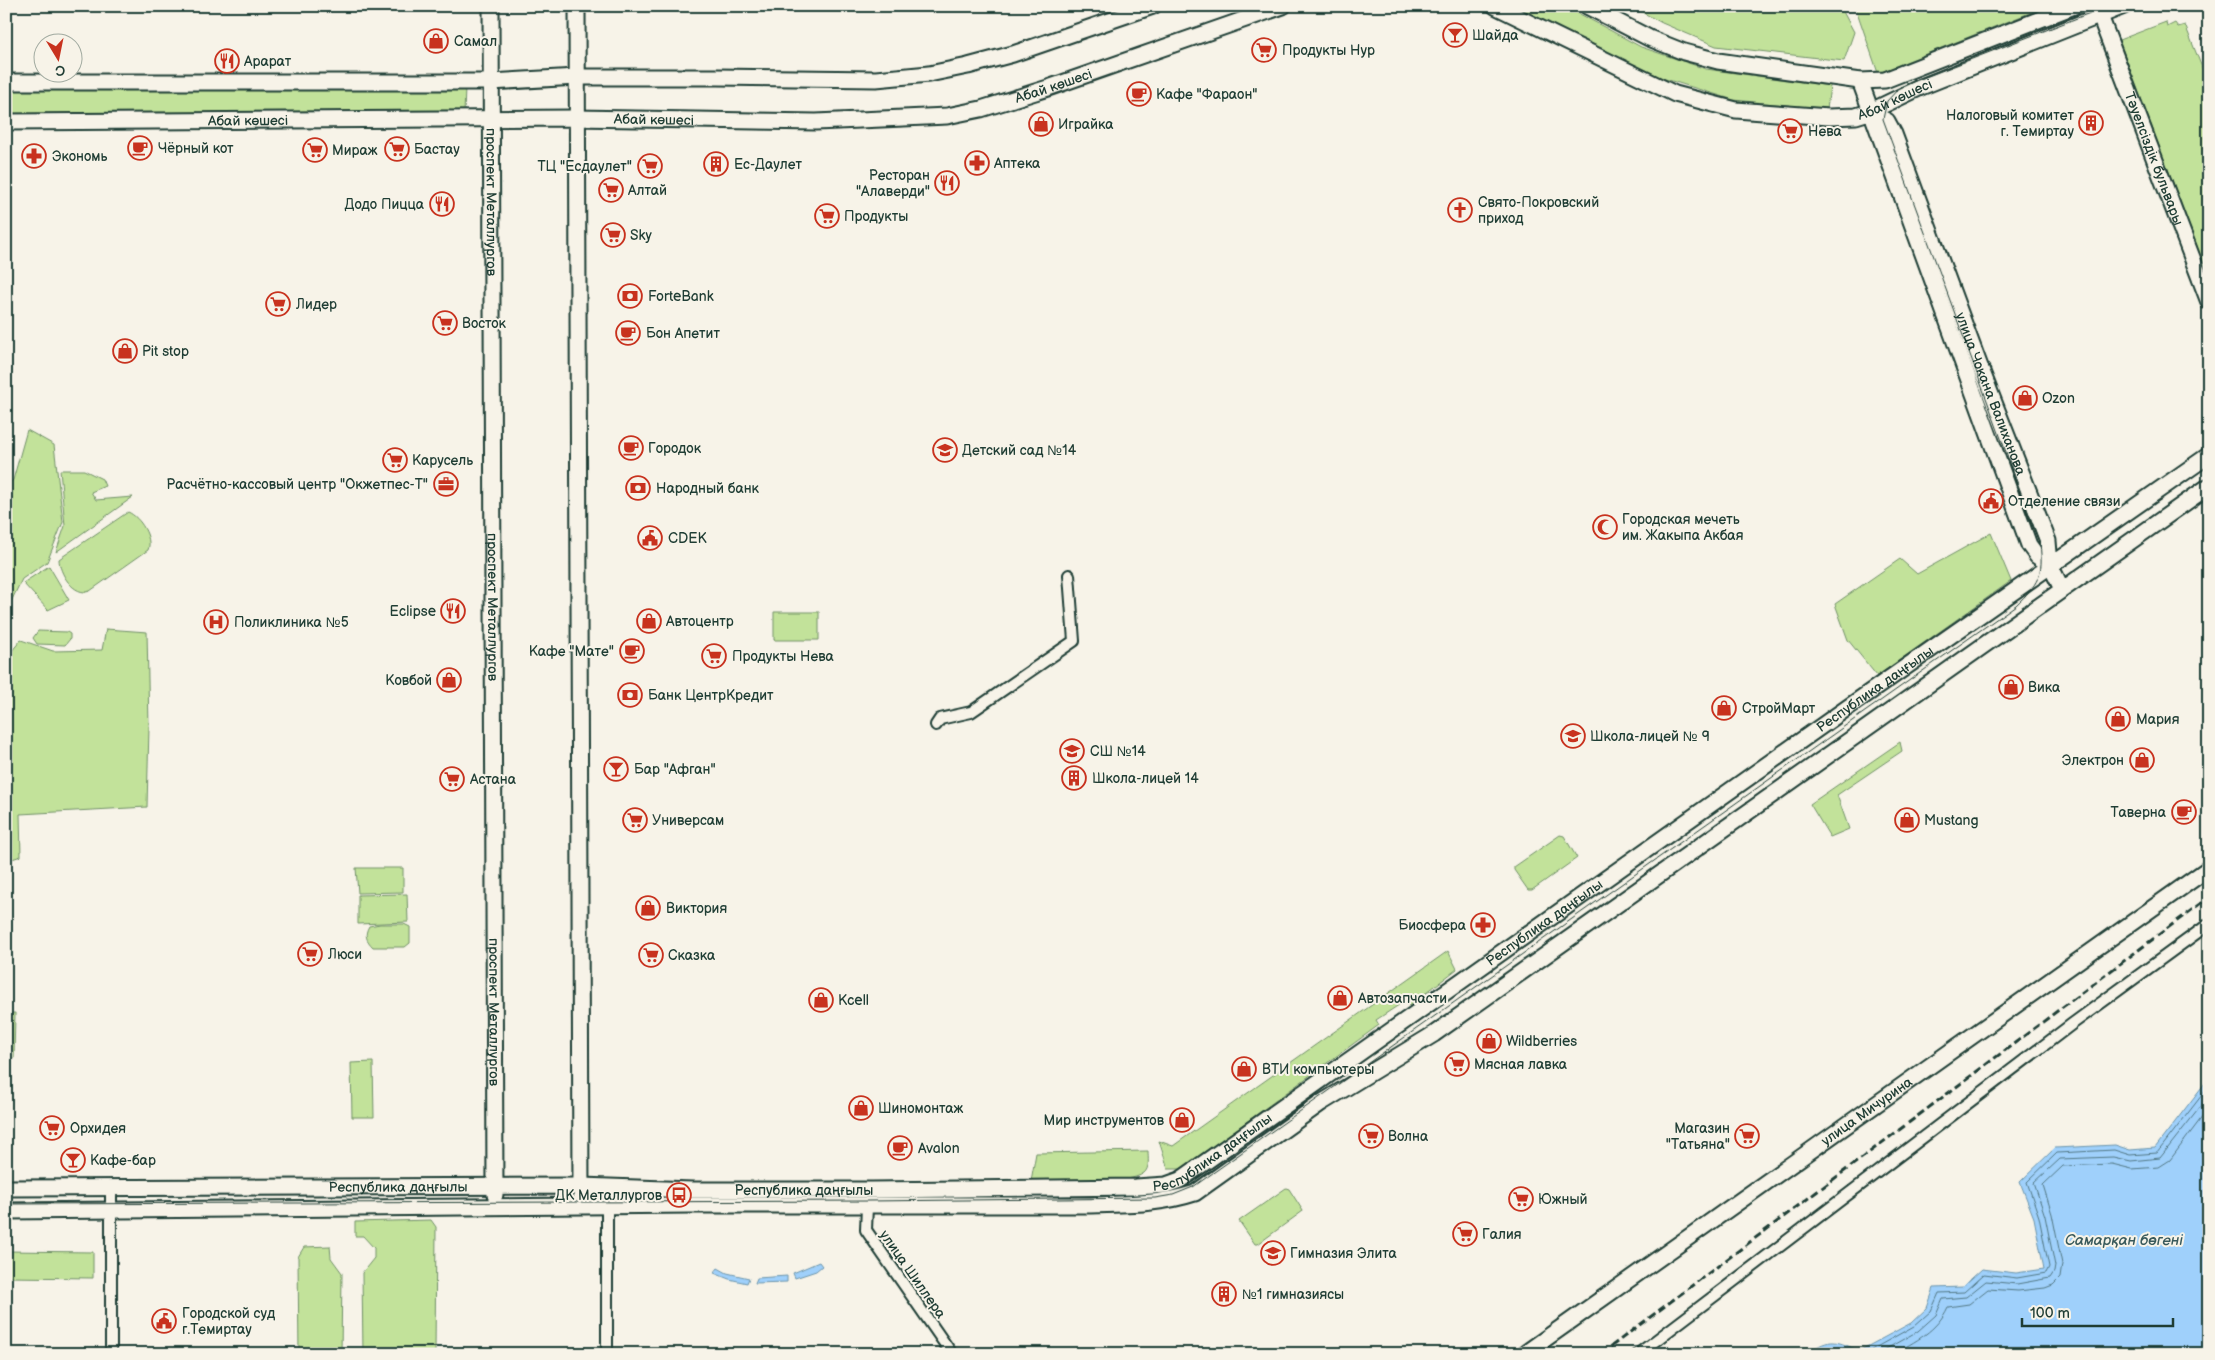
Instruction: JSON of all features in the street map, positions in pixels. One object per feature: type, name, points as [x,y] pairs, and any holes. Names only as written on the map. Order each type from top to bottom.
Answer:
[{"type":"main road","name":"проспект Металлургов","points":[[491,6],[494,1207]]},
{"type":"main road","points":[[577,6],[581,1206]]},
{"type":"main road","points":[[6,82],[491,82],[577,78],[876,79],[928,74],[1013,54],[1153,6]]},
{"type":"main road","name":"Абай көшесі","points":[[6,122],[576,118],[816,122],[947,116],[981,109],[1048,88],[1283,6]]},
{"type":"main road","name":"Абай көшесі","points":[[1495,6],[1675,94],[1736,110],[1829,117],[1856,116],[1869,112],[2098,11],[2124,6]]},
{"type":"main road","name":"Абай көшесі","points":[[1587,6],[1649,38],[1718,61],[1860,81],[1885,80],[2074,6]]},
{"type":"main road","name":"Тәуелсіздік бульвары","points":[[2098,11],[2209,302]]},
{"type":"main road","points":[[1860,81],[1869,112]]},
{"type":"main road","points":[[1894,134],[1892,110],[1900,97]]},
{"type":"main road","name":"улица Чокана Валиханова","points":[[1869,112],[1887,121],[1894,134],[1979,364],[2048,541],[2050,565]]},
{"type":"main road","name":"улица Чокана Валиханова","points":[[1869,112],[2030,545],[2037,556],[2050,565]]},
{"type":"main road","points":[[1829,117],[1868,127],[1880,140]]},
{"type":"main road","name":"Республика даңғылы","points":[[6,1188],[582,1186],[692,1190],[872,1190],[1166,1185],[1180,1180],[2050,565],[2209,456]]},
{"type":"main road","name":"Республика даңғылы","points":[[6,1210],[1149,1203],[1173,1200],[1195,1193],[1322,1102],[1434,1034],[2209,486]]},
{"type":"main road","points":[[2048,541],[2057,549],[2071,551]]},
{"type":"main road","points":[[2023,584],[2030,566],[2030,545]]},
{"type":"main road","points":[[2050,565],[2062,589]]},
{"type":"main road","name":"улица Мичурина","points":[[1524,1354],[2209,868]]},
{"type":"street","points":[[936,725],[940,719],[971,712],[1074,641],[1069,575]]},
{"type":"street","points":[[1638,1354],[2072,1024],[2209,924]]},
{"type":"street","points":[[111,1188],[111,1354]]},
{"type":"street","points":[[607,1206],[607,1354]]},
{"type":"street","name":"улица Шиллера","points":[[868,1206],[866,1230],[952,1354]]},
{"type":"green space","points":[[1508,6],[1565,6],[1641,47],[1706,69],[1830,86],[1827,109],[1734,100],[1649,74]]},
{"type":"green space","points":[[1631,6],[1840,6],[1854,32],[1844,61],[1716,46],[1662,23]]},
{"type":"green space","points":[[1855,6],[2047,6],[1878,73]]},
{"type":"green space","points":[[2166,22],[2167,27],[2175,23],[2178,27],[2185,25],[2209,85],[2209,278],[2119,40]]},
{"type":"green space","points":[[6,88],[465,88],[464,113],[6,114]]},
{"type":"green space","points":[[27,430],[54,445],[63,522],[47,562],[22,579],[6,612],[8,529],[6,528],[6,487],[13,480]]},
{"type":"green space","points":[[60,470],[84,470],[102,479],[105,486],[91,492],[96,500],[133,497],[56,552],[65,526]]},
{"type":"green space","points":[[128,512],[137,518],[144,528],[149,540],[148,550],[90,591],[84,592],[73,587],[62,571],[59,559]]},
{"type":"green space","points":[[1991,533],[2011,581],[1877,676],[1848,640],[1835,604],[1900,559],[1917,574]]},
{"type":"green space","points":[[49,566],[69,600],[48,610],[23,583]]},
{"type":"green space","points":[[774,612],[819,612],[819,640],[774,640]]},
{"type":"green space","points":[[106,629],[147,632],[149,727],[147,807],[20,814],[21,856],[6,861],[6,658],[21,640],[53,651],[102,650]]},
{"type":"green space","points":[[38,631],[67,632],[70,634],[70,639],[65,645],[37,644],[33,638]]},
{"type":"green space","points":[[1900,742],[1902,751],[1837,795],[1849,829],[1830,837],[1810,804]]},
{"type":"green space","points":[[1560,835],[1564,836],[1577,858],[1532,890],[1528,890],[1514,870],[1514,867]]},
{"type":"green space","points":[[356,868],[403,868],[403,892],[358,893]]},
{"type":"green space","points":[[407,894],[408,922],[358,924],[358,895]]},
{"type":"green space","points":[[404,924],[410,927],[410,943],[405,947],[373,947],[367,940],[366,935],[369,926]]},
{"type":"green space","points":[[1448,951],[1457,969],[1409,1006],[1405,1001],[1376,1020],[1379,1025],[1182,1169],[1168,1169],[1159,1141],[1173,1146]]},
{"type":"green space","points":[[6,1013],[15,1013],[14,1058],[6,1058]]},
{"type":"green space","points":[[373,1062],[374,1117],[352,1117],[351,1063]]},
{"type":"green space","points":[[1148,1151],[1147,1168],[1144,1173],[1135,1177],[1107,1181],[1031,1181],[1036,1153]]},
{"type":"green space","points":[[1286,1188],[1289,1189],[1303,1211],[1258,1244],[1255,1244],[1239,1221]]},
{"type":"green space","points":[[431,1220],[436,1227],[435,1354],[363,1354],[362,1273],[374,1258],[374,1248],[363,1236],[355,1236],[355,1222]]},
{"type":"green space","points":[[330,1246],[331,1258],[342,1273],[341,1354],[299,1354],[298,1257],[304,1247]]},
{"type":"green space","points":[[6,1251],[93,1252],[93,1278],[6,1277]]},
{"type":"water","name":"Самарқан бөгені","points":[[2208,1079],[2209,1354],[1804,1354],[1820,1345],[1831,1342],[1837,1342],[1859,1351],[1911,1323],[1927,1308],[1934,1288],[1962,1287],[1982,1269],[2016,1273],[2044,1269],[2034,1218],[2020,1182],[2055,1148],[2115,1145],[2130,1150],[2155,1148]]},
{"type":"water","points":[[819,1262],[822,1266],[816,1271],[795,1278],[793,1273]]},
{"type":"water","points":[[718,1268],[727,1273],[749,1278],[747,1283],[714,1273]]},
{"type":"water","points":[[787,1276],[787,1282],[755,1283],[757,1278]]},
{"type":"tram line","points":[[6,1204],[868,1201],[1155,1198],[1173,1195],[1193,1187],[2016,605],[2030,591],[2040,571],[2040,544],[1883,119],[1887,101],[1900,87],[2108,6]]},
{"type":"railway","points":[[1601,1354],[2209,897]]},
{"type":"place","name":"Шайда","points":[[1455,35]]},
{"type":"place","name":"Самал","points":[[436,41]]},
{"type":"place","name":"Продукты Нур","points":[[1264,50]]},
{"type":"place","name":"Арарат","points":[[227,61]]},
{"type":"place","name":"Кафе \"Фараон\"","points":[[1139,94]]},
{"type":"place","name":"Налоговый комитет г. Темиртау","points":[[2091,123]]},
{"type":"place","name":"Играйка","points":[[1041,124]]},
{"type":"place","name":"Нева","points":[[1790,131]]},
{"type":"place","name":"Чёрный кот","points":[[140,148]]},
{"type":"place","name":"Бастау","points":[[397,149]]},
{"type":"place","name":"Мираж","points":[[315,150]]},
{"type":"place","name":"Экономь","points":[[34,156]]},
{"type":"place","name":"Аптека","points":[[977,163]]},
{"type":"place","name":"Ес-Даулет","points":[[716,164]]},
{"type":"place","name":"ТЦ \"Есдаулет\"","points":[[650,166]]},
{"type":"place","name":"Ресторан \"Алаверди\"","points":[[947,183]]},
{"type":"place","name":"Алтай","points":[[611,190]]},
{"type":"place","name":"Додо Пицца","points":[[442,204]]},
{"type":"place","name":"Свято-Покровский приход","points":[[1460,210]]},
{"type":"place","name":"Продукты","points":[[827,216]]},
{"type":"place","name":"Sky","points":[[613,235]]},
{"type":"place","name":"ForteBank","points":[[630,296]]},
{"type":"place","name":"Лидер","points":[[278,304]]},
{"type":"place","name":"Восток","points":[[445,323]]},
{"type":"place","name":"Бон Апетит","points":[[628,333]]},
{"type":"place","name":"Pit stop","points":[[125,351]]},
{"type":"place","name":"Ozon","points":[[2025,398]]},
{"type":"place","name":"Городок","points":[[631,448]]},
{"type":"place","name":"Детский сад №14","points":[[945,450]]},
{"type":"place","name":"Карусель","points":[[395,460]]},
{"type":"place","name":"Расчётно-кассовый центр \"Окжетпес-Т\"","points":[[446,484]]},
{"type":"place","name":"Народный банк","points":[[638,488]]},
{"type":"place","name":"Отделение связи","points":[[1991,501]]},
{"type":"place","name":"Городская мечеть им. Жакыпа Акбая","points":[[1605,527]]},
{"type":"place","name":"CDEK","points":[[650,538]]},
{"type":"place","name":"Eclipse","points":[[453,611]]},
{"type":"place","name":"Автоцентр","points":[[649,621]]},
{"type":"place","name":"Поликлиника №5","points":[[216,622]]},
{"type":"place","name":"Кафе \"Мате\"","points":[[632,651]]},
{"type":"place","name":"Продукты Нева","points":[[714,656]]},
{"type":"place","name":"Ковбой","points":[[449,680]]},
{"type":"place","name":"Вика","points":[[2011,687]]},
{"type":"place","name":"Банк ЦентрКредит","points":[[630,695]]},
{"type":"place","name":"СтройМарт","points":[[1724,708]]},
{"type":"place","name":"Мария","points":[[2118,719]]},
{"type":"place","name":"Школа-лицей № 9","points":[[1573,736]]},
{"type":"place","name":"СШ №14","points":[[1072,751]]},
{"type":"place","name":"Электрон","points":[[2142,760]]},
{"type":"place","name":"Бар \"Афган\"","points":[[616,769]]},
{"type":"place","name":"Школа-лицей 14","points":[[1074,778]]},
{"type":"place","name":"Астана","points":[[452,779]]},
{"type":"place","name":"Таверна","points":[[2184,812]]},
{"type":"place","name":"Универсам","points":[[635,820]]},
{"type":"place","name":"Mustang","points":[[1907,820]]},
{"type":"place","name":"Виктория","points":[[648,908]]},
{"type":"place","name":"Биосфера","points":[[1483,925]]},
{"type":"place","name":"Люси","points":[[310,954]]},
{"type":"place","name":"Сказка","points":[[651,955]]},
{"type":"place","name":"Автозапчасти","points":[[1340,998]]},
{"type":"place","name":"Kcell","points":[[821,1000]]},
{"type":"place","name":"Wildberries","points":[[1489,1041]]},
{"type":"place","name":"Мясная лавка","points":[[1457,1064]]},
{"type":"place","name":"ВТИ компьютеры","points":[[1244,1069]]},
{"type":"place","name":"Шиномонтаж","points":[[861,1108]]},
{"type":"place","name":"Мир инструментов","points":[[1182,1120]]},
{"type":"place","name":"Орхидея","points":[[52,1128]]},
{"type":"place","name":"Волна","points":[[1371,1136]]},
{"type":"place","name":"Магазин \"Татьяна\"","points":[[1747,1136]]},
{"type":"place","name":"Avalon","points":[[900,1148]]},
{"type":"place","name":"Кафе-бар","points":[[73,1160]]},
{"type":"place","name":"ДК Металлургов","points":[[679,1195]]},
{"type":"place","name":"Южный","points":[[1521,1199]]},
{"type":"place","name":"Галия","points":[[1465,1234]]},
{"type":"place","name":"Гимназия Элита","points":[[1273,1253]]},
{"type":"place","name":"№1 гимназиясы","points":[[1224,1294]]},
{"type":"place","name":"Городской суд г.Темиртау","points":[[164,1321]]}]
